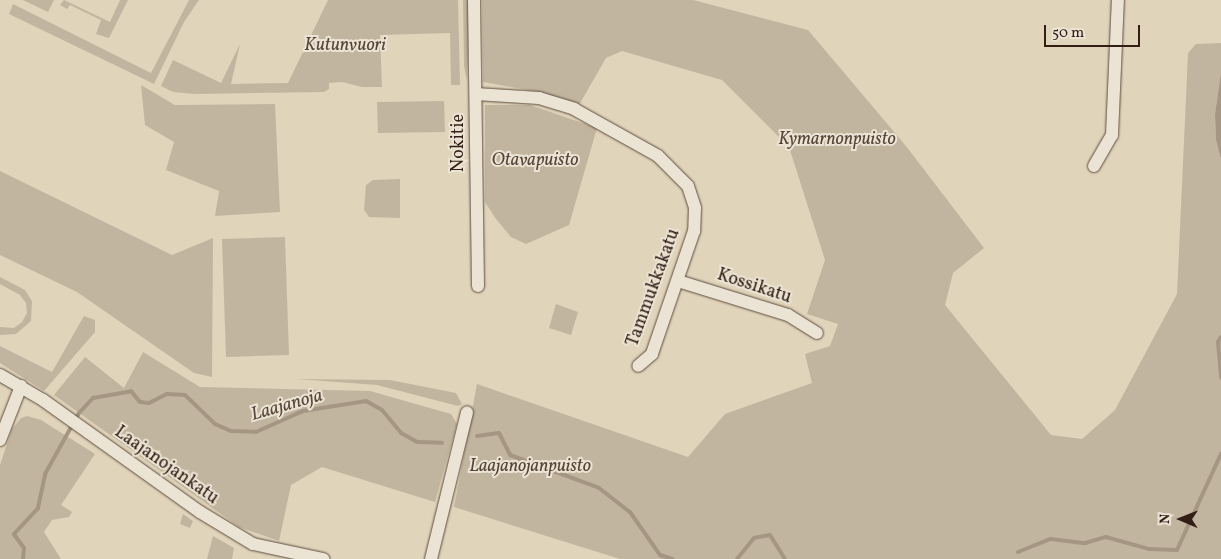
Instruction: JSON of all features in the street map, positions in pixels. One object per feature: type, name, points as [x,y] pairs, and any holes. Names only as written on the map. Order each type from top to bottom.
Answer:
[{"type":"street","name":"Nokitie","points":[[474,0],[478,286]]},
{"type":"street","points":[[1094,166],[1112,135],[1118,0]]},
{"type":"street","name":"Tammukkakatu","points":[[476,94],[539,98],[574,109],[665,162],[688,186],[696,208],[694,231],[652,354],[638,366]]},
{"type":"street","name":"Kossikatu","points":[[678,281],[788,314],[817,333]]},
{"type":"street","name":"Laajanojankatu","points":[[0,375],[21,386],[200,512],[253,544],[323,559]]},
{"type":"street","points":[[0,440],[21,386]]},
{"type":"street","points":[[431,559],[467,412]]},
{"type":"green space","points":[[23,0],[54,0],[48,12]]},
{"type":"green space","points":[[64,0],[110,22],[120,0],[128,0],[109,38],[96,34],[101,20],[70,5],[67,9],[60,5]]},
{"type":"green space","points":[[189,0],[199,0],[184,22],[154,84],[9,14],[13,4],[151,73]]},
{"type":"green space","name":"Kutunvuori","points":[[328,0],[458,0],[460,85],[451,85],[450,33],[380,35],[382,87],[362,87],[342,82],[329,83],[329,89],[324,92],[195,94],[173,92],[161,86],[173,60],[221,83],[240,44],[231,84],[288,83]]},
{"type":"green space","points":[[463,0],[470,0],[467,81],[464,66]]},
{"type":"green space","points":[[482,0],[693,0],[808,30],[906,146],[984,248],[953,273],[945,305],[1051,435],[1082,439],[1115,410],[1177,294],[1188,53],[1196,44],[1221,43],[1221,72],[1215,114],[1216,140],[1221,160],[1221,559],[620,559],[454,507],[477,384],[688,457],[725,414],[812,383],[805,354],[830,346],[838,324],[807,314],[825,260],[789,147],[722,80],[622,51],[606,58],[579,105],[539,92],[483,82]]},
{"type":"green space","points":[[141,85],[175,105],[275,104],[280,212],[215,216],[219,191],[166,170],[174,142],[145,125]]},
{"type":"green space","points":[[444,101],[445,132],[378,133],[377,102]]},
{"type":"green space","name":"Otavapuisto","points":[[485,105],[530,105],[597,128],[569,225],[526,244],[511,237],[496,219],[485,202]]},
{"type":"green space","points":[[0,171],[172,255],[213,238],[212,377],[194,373],[77,292],[0,255]]},
{"type":"green space","points":[[400,179],[400,218],[369,217],[364,210],[366,185],[373,180]]},
{"type":"green space","points":[[285,237],[289,355],[226,357],[222,239]]},
{"type":"green space","points":[[0,277],[25,290],[32,301],[31,321],[16,334],[0,335],[0,327],[14,328],[22,322],[27,313],[26,303],[20,295],[0,284]]},
{"type":"green space","points":[[556,304],[578,312],[571,335],[549,328]]},
{"type":"green space","points":[[84,316],[95,320],[95,332],[44,391],[0,363],[0,346],[52,372]]},
{"type":"green space","points":[[143,352],[200,387],[370,391],[451,414],[457,424],[435,502],[322,467],[291,485],[279,541],[239,527],[54,395],[85,357],[124,388]]},
{"type":"green space","points":[[297,379],[390,380],[456,393],[462,404],[458,406],[377,385]]},
{"type":"green space","points":[[27,416],[41,420],[95,454],[61,505],[72,512],[69,517],[52,520],[44,532],[61,559],[0,559],[0,465],[12,429],[21,418]]},
{"type":"green space","points":[[183,514],[193,521],[190,528],[180,524]]},
{"type":"green space","points":[[213,536],[234,548],[232,559],[207,559]]},
{"type":"shaded area","points":[[1221,72],[1221,160],[1216,140],[1215,114]]},
{"type":"waterway","name":"Laajanoja","points":[[1221,337],[1218,342],[1221,378]]},
{"type":"waterway","name":"Laajanoja","points":[[23,559],[24,548],[14,534],[38,508],[45,474],[79,413],[93,398],[131,391],[140,402],[149,403],[167,394],[185,395],[215,424],[231,431],[256,432],[303,411],[366,401],[382,410],[401,433],[417,442],[442,443]]},
{"type":"waterway","name":"Laajanoja","points":[[477,436],[499,433],[510,455],[599,488],[630,512],[660,555],[672,559]]},
{"type":"waterway","name":"Laajanoja","points":[[1018,552],[1051,539],[1085,543],[1106,537],[1149,549],[1177,550],[1221,454]]},
{"type":"waterway","name":"Laajanoja","points":[[737,559],[754,538],[770,535],[785,559]]},
{"type":"park label","name":"Kymarnonpuisto","points":[[837,140]]},
{"type":"park label","name":"Laajanojanpuisto","points":[[530,467]]}]
